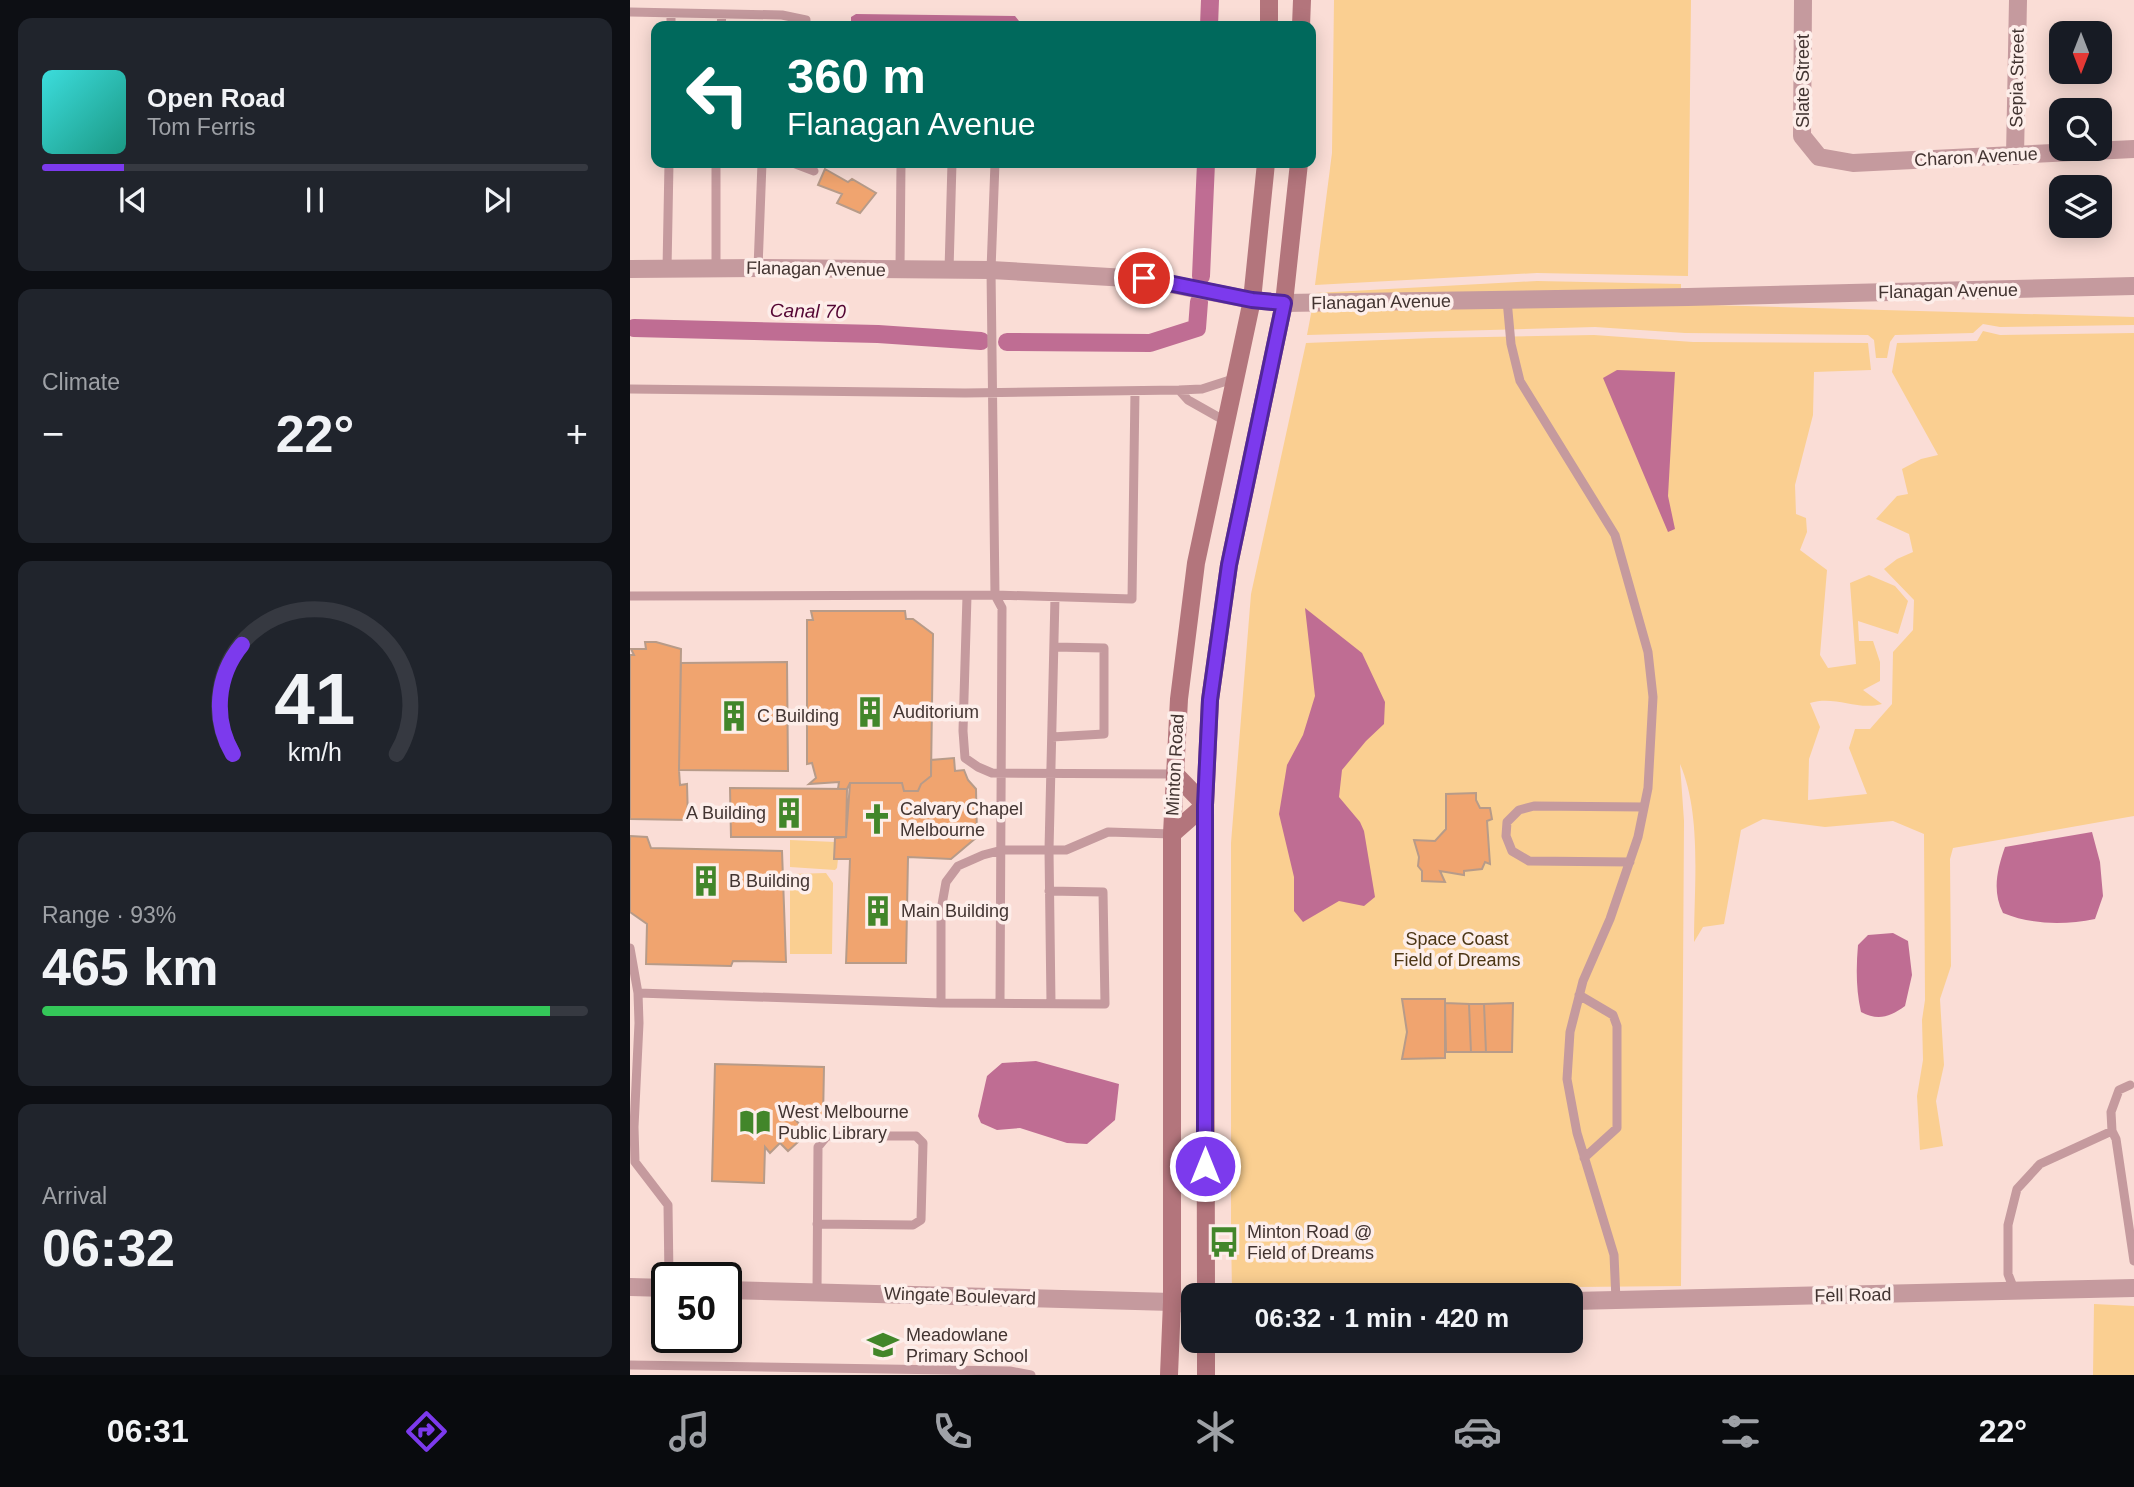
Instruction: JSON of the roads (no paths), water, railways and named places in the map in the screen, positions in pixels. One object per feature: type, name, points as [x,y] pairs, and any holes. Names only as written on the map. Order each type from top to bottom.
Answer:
[{"type":"main road","points":[[1269,0],[1269,21]]},
{"type":"main road","points":[[1301,21],[1302,0]]},
{"type":"main road","name":"Minton Road","points":[[1170,1375],[1172,834],[1179,699],[1196,563],[1252,300],[1265,168]]},
{"type":"main road","name":"Minton Road","points":[[1206,1283],[1205,805],[1210,700],[1229,565],[1284,303],[1298,168]]},
{"type":"main road","points":[[1172,834],[1205,805],[1175,774]]},
{"type":"main road","points":[[1206,1353],[1206,1375]]},
{"type":"street","name":"Slate Street","points":[[1803,0],[1802,136],[1819,157]]},
{"type":"street","name":"Sepia Street","points":[[2015,156],[2018,0]]},
{"type":"street","name":"Charon Avenue","points":[[1819,157],[1853,163],[2134,149]]},
{"type":"street","name":"Flanagan Avenue","points":[[630,269],[991,270],[1144,278],[1252,300],[1284,303],[2134,286]]},
{"type":"street","points":[[630,1287],[651,1288]]},
{"type":"street","name":"Fell Road","points":[[1583,1301],[2134,1288]]},
{"type":"street","name":"Wingate Boulevard","points":[[742,1290],[1181,1303]]},
{"type":"lane","points":[[630,12],[782,15],[806,21]]},
{"type":"lane","points":[[671,13],[671,21]]},
{"type":"lane","points":[[721,21],[722,14]]},
{"type":"lane","points":[[667,269],[669,168]]},
{"type":"lane","points":[[716,168],[716,268]]},
{"type":"lane","points":[[758,268],[762,168]]},
{"type":"lane","points":[[806,168],[814,171]]},
{"type":"lane","points":[[900,270],[901,168]]},
{"type":"lane","points":[[949,270],[951,168]]},
{"type":"lane","points":[[995,168],[991,270],[995,595],[1002,608],[997,773],[1002,850],[1000,1003]]},
{"type":"lane","points":[[1507,300],[1511,344],[1520,381],[1615,535],[1648,652],[1653,697],[1648,788],[1638,837],[1580,995],[1570,1032],[1567,1079],[1584,1158],[1614,1255],[1616,1300]]},
{"type":"lane","points":[[630,389],[993,393],[1135,391],[1202,389],[1236,378]]},
{"type":"lane","points":[[1179,390],[1188,400],[1227,422]]},
{"type":"lane","points":[[630,596],[995,595],[1132,599],[1135,391]]},
{"type":"lane","points":[[967,596],[963,731],[965,758],[978,767],[997,773],[1175,774]]},
{"type":"lane","points":[[1051,1003],[1049,850],[1055,597]]},
{"type":"lane","points":[[1052,737],[1104,734],[1104,648],[1054,647]]},
{"type":"lane","points":[[1630,862],[1529,861],[1512,851],[1506,836],[1507,822],[1519,810],[1534,806],[1644,807]]},
{"type":"lane","points":[[941,1003],[941,910],[946,882],[958,866],[1002,850],[1066,850],[1108,832],[1172,834]]},
{"type":"lane","points":[[638,993],[941,1003],[1105,1004],[1103,892],[1049,891]]},
{"type":"lane","points":[[630,948],[638,993],[639,1023],[635,1162],[668,1205],[669,1262]]},
{"type":"lane","points":[[1580,995],[1613,1015],[1616,1026],[1616,1128],[1584,1158]]},
{"type":"lane","points":[[2130,1085],[2119,1090],[2111,1112],[2134,1261]]},
{"type":"lane","points":[[2015,1292],[2008,1273],[2008,1225],[2017,1189],[2040,1164],[2112,1131]]},
{"type":"lane","points":[[817,1224],[914,1225],[920,1220],[923,1143],[916,1136],[827,1136],[818,1147],[817,1224],[817,1292]]},
{"type":"lane","points":[[630,1365],[941,1373],[1010,1371],[1031,1375]]},
{"type":"waterway","points":[[1209,21],[1210,0]]},
{"type":"waterway","points":[[1201,276],[1206,168]]},
{"type":"waterway","name":"Canal 70","points":[[1007,342],[1150,343],[1197,328],[1199,302]]},
{"type":"waterway","name":"Canal 70","points":[[634,328],[878,334],[981,341]]},
{"type":"place","name":"Auditorium","points":[[870,712]]},
{"type":"place","name":"C Building","points":[[734,716]]},
{"type":"place","name":"A Building","points":[[789,813]]},
{"type":"place","name":"Calvary Chapel Melbourne","points":[[877,819]]},
{"type":"place","name":"B Building","points":[[706,881]]},
{"type":"place","name":"Main Building","points":[[878,911]]},
{"type":"place","name":"West Melbourne Public Library","points":[[755,1122]]},
{"type":"place","name":"Minton Road @ Field of Dreams","points":[[1224,1242]]},
{"type":"place","name":"Meadowlane Primary School","points":[[883,1345]]},
{"type":"park label","name":"Space Coast Field of Dreams","points":[[1457,949]]}]
